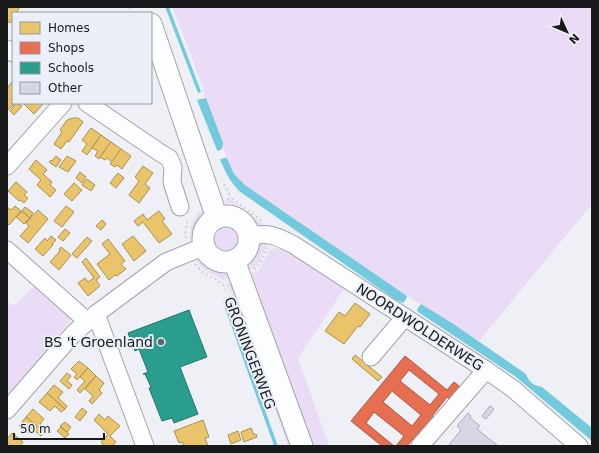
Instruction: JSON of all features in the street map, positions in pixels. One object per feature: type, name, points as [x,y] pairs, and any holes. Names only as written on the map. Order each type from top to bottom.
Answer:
[{"type":"main road","points":[[152,27],[215,211],[212,222],[204,233],[196,249],[222,261],[234,260],[243,255],[248,246],[258,235],[246,228],[241,222],[234,218],[215,211]]},
{"type":"main road","name":"GRONINGERWEG","points":[[234,260],[302,446]]},
{"type":"street","points":[[7,166],[62,104]]},
{"type":"street","points":[[88,104],[169,158],[173,167],[172,182],[180,207]]},
{"type":"street","name":"NOORDWOLDERWEG","points":[[258,235],[274,235],[294,245],[486,370],[512,388],[579,446]]},
{"type":"street","points":[[7,410],[74,333],[166,262],[196,249]]},
{"type":"street","points":[[7,250],[92,318],[145,446]]},
{"type":"street","points":[[371,357],[405,317]]},
{"type":"street","points":[[420,446],[486,370]]},
{"type":"path","points":[[215,211],[231,198],[265,223],[258,235]]},
{"type":"path","name":"GRONINGERWEG","points":[[196,249],[191,259],[202,272],[222,283],[228,293]]},
{"type":"shaded area","points":[[172,7],[592,7],[592,204],[479,341],[407,296],[245,185],[234,174]]},
{"type":"shaded area","points":[[230,199],[245,212],[263,223],[262,228],[232,209],[224,201]]},
{"type":"shaded area","points":[[205,209],[202,229],[191,247],[190,227],[198,212]]},
{"type":"shaded area","points":[[228,224],[239,228],[243,239],[239,250],[228,254],[217,250],[213,239],[217,228]]},
{"type":"shaded area","points":[[266,241],[267,247],[257,265],[255,268],[250,269],[250,261],[253,252]]},
{"type":"shaded area","points":[[291,248],[346,286],[298,358],[329,446],[309,446],[257,295],[251,273],[259,270],[270,249]]},
{"type":"shaded area","points":[[205,259],[226,272],[230,277],[224,280],[219,278],[205,270],[195,260]]},
{"type":"shaded area","points":[[232,281],[296,446],[288,446],[234,298],[226,284]]},
{"type":"shaded area","points":[[35,286],[72,319],[7,397],[7,301],[13,306]]},
{"type":"water","points":[[206,98],[223,143],[222,149],[218,151],[197,100]]},
{"type":"water","points":[[227,158],[234,174],[245,185],[407,296],[403,303],[396,300],[239,191],[228,176],[220,159]]},
{"type":"water","points":[[421,304],[452,323],[526,374],[532,383],[542,387],[592,428],[592,441],[516,377],[418,312],[417,309]]},
{"type":"building: Homes","points":[[7,7],[20,7],[17,12],[12,12],[12,20],[10,23],[7,21]]},
{"type":"building: Homes","points":[[12,82],[12,104],[14,104],[7,111],[7,88]]},
{"type":"building: Homes","points":[[15,104],[22,106],[14,115],[10,111]]},
{"type":"building: Homes","points":[[24,104],[43,104],[34,114]]},
{"type":"building: Homes","points":[[78,118],[83,122],[69,142],[67,141],[61,149],[54,144],[62,132],[60,130],[67,120]]},
{"type":"building: Homes","points":[[91,128],[101,135],[87,155],[82,151],[87,144],[82,140]]},
{"type":"building: Homes","points":[[101,135],[111,142],[99,159],[95,156],[98,151],[92,148]]},
{"type":"building: Homes","points":[[111,142],[121,149],[112,162],[107,158],[105,160],[100,157]]},
{"type":"building: Homes","points":[[121,149],[131,156],[122,169],[117,165],[115,167],[110,164]]},
{"type":"building: Homes","points":[[56,156],[61,160],[56,167],[49,162]]},
{"type":"building: Homes","points":[[67,156],[76,161],[68,172],[59,167]]},
{"type":"building: Homes","points":[[36,160],[47,170],[43,174],[52,182],[50,185],[56,190],[50,197],[37,185],[41,180],[29,169]]},
{"type":"building: Homes","points":[[143,166],[153,173],[145,184],[150,188],[139,203],[129,195],[139,181],[135,177]]},
{"type":"building: Homes","points":[[80,172],[86,177],[82,183],[76,178]]},
{"type":"building: Homes","points":[[118,173],[124,178],[116,188],[110,183]]},
{"type":"building: Homes","points":[[87,179],[95,185],[91,191],[82,185]]},
{"type":"building: Homes","points":[[16,182],[27,192],[24,195],[28,198],[24,203],[20,200],[19,201],[8,191]]},
{"type":"building: Homes","points":[[74,183],[82,190],[72,201],[64,194]]},
{"type":"building: Homes","points":[[15,206],[21,211],[9,225],[7,223],[7,207],[11,210]]},
{"type":"building: Homes","points":[[66,206],[74,212],[62,227],[54,221]]},
{"type":"building: Homes","points":[[25,207],[33,213],[30,218],[22,211]]},
{"type":"building: Homes","points":[[38,210],[48,219],[28,243],[20,236],[29,226],[26,223]]},
{"type":"building: Homes","points":[[22,211],[30,218],[24,224],[16,217]]},
{"type":"building: Homes","points":[[159,211],[165,219],[162,221],[172,234],[159,243],[143,222],[138,226],[134,221],[143,214],[147,220]]},
{"type":"building: Homes","points":[[102,220],[106,224],[101,230],[96,226]]},
{"type":"building: Homes","points":[[65,229],[70,233],[63,241],[58,237]]},
{"type":"building: Homes","points":[[51,236],[56,240],[43,256],[35,249],[45,238],[47,241]]},
{"type":"building: Homes","points":[[133,236],[146,251],[134,261],[122,244]]},
{"type":"building: Homes","points":[[87,237],[92,241],[77,258],[72,254]]},
{"type":"building: Homes","points":[[108,239],[125,261],[121,264],[126,269],[109,280],[97,264],[110,254],[102,244]]},
{"type":"building: Homes","points":[[61,247],[71,255],[59,270],[50,262],[60,251],[59,249]]},
{"type":"building: Homes","points":[[86,258],[100,277],[96,280],[100,286],[88,296],[78,283],[85,278],[88,282],[94,278],[82,262]]},
{"type":"building: Homes","points":[[355,303],[370,314],[360,327],[358,326],[344,344],[325,331],[339,312],[345,316]]},
{"type":"building: Homes","points":[[355,355],[382,377],[378,381],[352,359]]},
{"type":"building: Homes","points":[[79,361],[88,368],[77,380],[74,377],[77,374],[71,369]]},
{"type":"building: Homes","points":[[88,368],[96,376],[80,393],[77,390],[85,381],[80,377]]},
{"type":"building: Homes","points":[[67,373],[71,376],[67,381],[72,385],[69,389],[60,381]]},
{"type":"building: Homes","points":[[96,376],[104,383],[99,390],[102,393],[92,404],[89,401],[93,396],[85,389]]},
{"type":"building: Homes","points":[[54,385],[63,392],[58,398],[67,406],[65,409],[47,393]]},
{"type":"building: Homes","points":[[47,393],[65,409],[61,412],[55,406],[50,411],[39,402]]},
{"type":"building: Homes","points":[[82,408],[87,412],[80,421],[75,417]]},
{"type":"building: Homes","points":[[33,409],[44,419],[40,424],[46,429],[44,432],[26,417]]},
{"type":"building: Homes","points":[[99,414],[105,420],[108,416],[120,426],[110,436],[116,442],[112,446],[104,446],[101,442],[108,434],[94,420]]},
{"type":"building: Homes","points":[[26,417],[44,432],[41,436],[31,428],[27,433],[19,426]]},
{"type":"building: Homes","points":[[203,420],[209,437],[205,438],[208,446],[184,446],[182,442],[179,443],[174,431]]},
{"type":"building: Homes","points":[[65,422],[71,427],[67,432],[60,426]]},
{"type":"building: Homes","points":[[61,427],[69,434],[65,438],[57,431]]},
{"type":"building: Homes","points":[[251,428],[254,435],[256,434],[257,437],[244,442],[241,432]]},
{"type":"building: Homes","points":[[238,431],[241,440],[231,444],[228,435]]},
{"type":"building: Homes","points":[[12,433],[23,442],[20,446],[12,446],[7,442],[7,439]]},
{"type":"building: Shops","points":[[405,356],[447,390],[454,382],[464,390],[454,402],[447,397],[432,416],[436,419],[428,429],[424,426],[407,446],[396,446],[404,436],[374,412],[366,423],[394,446],[382,446],[351,421]],"holes":[[[409,370],[439,394],[430,405],[400,381]],[[392,391],[421,415],[412,426],[383,402]]]},
{"type":"building: Schools","points":[[189,310],[207,357],[180,367],[198,414],[174,423],[172,418],[162,421],[149,388],[151,387],[145,374],[143,374],[148,372],[139,349],[135,351],[128,333]]},
{"type":"building: Other","points":[[490,406],[494,409],[486,419],[482,416]]},
{"type":"building: Other","points":[[468,413],[471,416],[470,418],[480,426],[477,429],[498,446],[448,446],[461,430],[457,426]]},
{"type":"waterway","points":[[167,7],[199,91]]},
{"type":"waterway","points":[[225,303],[276,446]]},
{"type":"place","name":"BS 't Groenland","points":[[161,342]]}]
